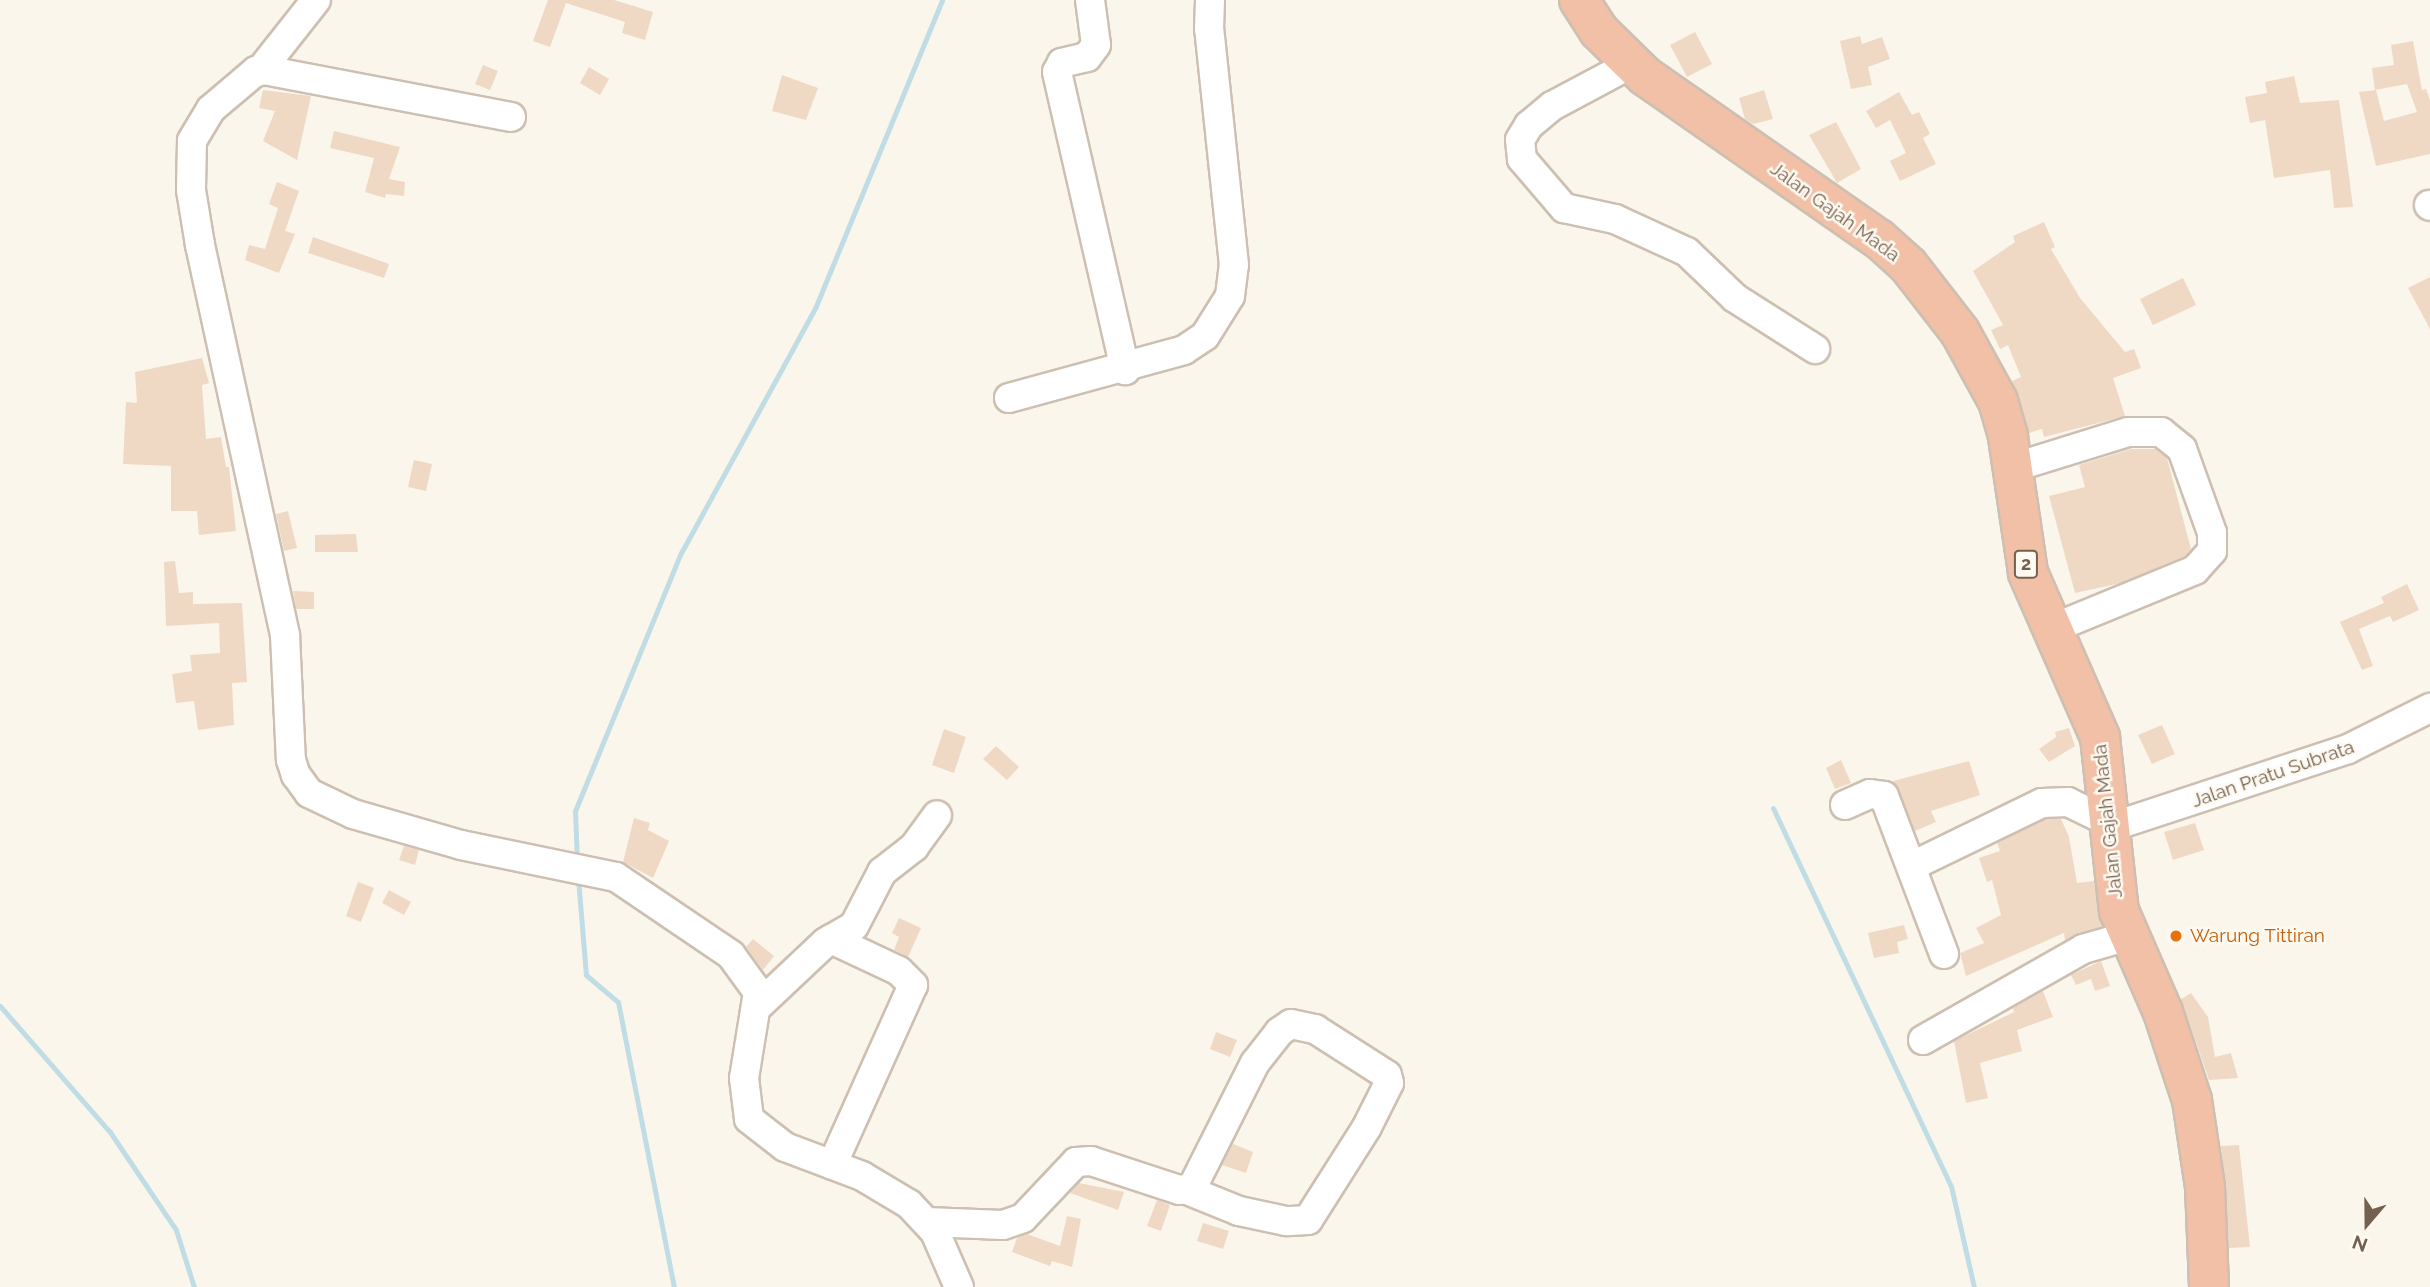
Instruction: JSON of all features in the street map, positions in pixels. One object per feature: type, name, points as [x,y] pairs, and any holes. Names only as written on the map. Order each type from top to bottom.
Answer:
[{"type":"highway","name":"Jalan Gajah Mada","points":[[1579,0],[1599,31],[1631,64],[1879,239],[1908,265],[1960,332],[1994,392],[2006,428],[2028,573],[2100,737],[2111,825],[2114,892],[2128,936],[2162,1012],[2192,1100],[2205,1187],[2209,1287]]},
{"type":"street","points":[[316,0],[260,71],[227,95],[198,125],[189,173],[215,320],[285,635],[291,760],[296,775],[309,793],[338,809],[461,845],[606,874],[628,883],[731,955],[752,981],[758,1006],[744,1078],[749,1119],[785,1147],[888,1188],[927,1222],[945,1249],[960,1287]]},
{"type":"street","points":[[1090,0],[1096,45],[1087,57],[1062,63],[1057,72],[1125,370]]},
{"type":"street","points":[[1009,398],[1125,370],[1184,350],[1205,336],[1230,296],[1234,265],[1209,29],[1210,0]]},
{"type":"street","points":[[1631,64],[1552,106],[1529,125],[1520,139],[1522,159],[1564,208],[1615,219],[1686,252],[1735,298],[1815,349]]},
{"type":"street","points":[[260,71],[511,117]]},
{"type":"street","points":[[2011,468],[2128,432],[2161,432],[2182,449],[2212,533],[2212,551],[2195,570],[2051,629]]},
{"type":"street","name":"Jalan Pratu Subrata","points":[[2111,825],[2348,749],[2430,708]]},
{"type":"street","points":[[1845,805],[1870,794],[1884,796],[1944,954]]},
{"type":"street","points":[[1912,866],[2042,803],[2067,802],[2111,825]]},
{"type":"street","points":[[758,1006],[831,939],[854,926],[885,869],[914,847],[937,815]]},
{"type":"street","points":[[1923,1040],[2083,949],[2128,936]]},
{"type":"street","points":[[831,939],[899,971],[914,985],[832,1165]]},
{"type":"street","points":[[927,1222],[1003,1225],[1023,1218],[1035,1210],[1076,1162],[1091,1161],[1187,1190],[1239,1211],[1286,1221],[1308,1220],[1367,1126],[1390,1083],[1387,1075],[1315,1029],[1292,1024],[1279,1032],[1255,1063],[1198,1182],[1187,1190]]},
{"type":"building","points":[[548,0],[614,0],[653,12],[645,40],[622,33],[625,22],[566,3],[550,47],[533,41]]},
{"type":"building","points":[[1695,32],[1712,64],[1687,77],[1670,45]]},
{"type":"building","points":[[1860,36],[1862,44],[1882,37],[1890,59],[1868,67],[1872,85],[1851,89],[1840,41]]},
{"type":"building","points":[[2413,41],[2422,90],[2426,89],[2430,100],[2430,154],[2376,166],[2359,92],[2376,90],[2384,121],[2417,112],[2407,84],[2375,90],[2372,68],[2394,65],[2391,45]]},
{"type":"building","points":[[483,65],[498,71],[490,90],[475,84]]},
{"type":"building","points":[[589,67],[609,79],[600,95],[580,83]]},
{"type":"building","points":[[782,75],[818,88],[806,120],[772,111]]},
{"type":"building","points":[[2294,76],[2300,103],[2339,100],[2353,207],[2334,208],[2330,170],[2274,178],[2265,120],[2250,123],[2245,97],[2267,93],[2265,82]]},
{"type":"building","points":[[263,90],[311,96],[297,160],[263,141],[275,111],[259,108]]},
{"type":"building","points":[[1764,90],[1773,119],[1753,124],[1745,119],[1739,98]]},
{"type":"building","points":[[1899,92],[1912,115],[1919,112],[1930,134],[1923,138],[1936,164],[1900,181],[1890,161],[1906,153],[1890,120],[1876,128],[1866,111]]},
{"type":"building","points":[[1836,122],[1861,169],[1837,183],[1809,135]]},
{"type":"building","points":[[334,131],[400,147],[389,179],[405,182],[404,196],[386,194],[385,198],[365,192],[374,158],[330,148]]},
{"type":"building","points":[[277,182],[299,191],[285,231],[295,234],[279,273],[245,260],[249,245],[265,249],[278,208],[269,204]]},
{"type":"building","points":[[2044,222],[2055,247],[2051,249],[2080,298],[2125,352],[2134,349],[2141,368],[2113,378],[2125,416],[2044,437],[2042,429],[2029,433],[2012,381],[2021,377],[2008,345],[2000,349],[1991,330],[2003,325],[1973,271],[2015,242],[2013,236]]},
{"type":"building","points":[[313,237],[389,264],[384,278],[308,253]]},
{"type":"building","points":[[2430,277],[2430,329],[2408,288]]},
{"type":"building","points":[[2183,278],[2196,305],[2153,325],[2140,299]]},
{"type":"building","points":[[202,358],[209,383],[202,385],[206,439],[221,437],[226,467],[229,467],[236,531],[199,535],[197,511],[171,511],[171,466],[123,464],[126,402],[137,403],[135,372]]},
{"type":"building","points":[[2131,449],[2155,449],[2167,458],[2191,549],[2185,556],[2121,583],[2075,593],[2049,496],[2085,487],[2079,465]]},
{"type":"building","points":[[414,460],[432,464],[426,491],[408,487]]},
{"type":"building","points":[[288,511],[297,548],[284,551],[276,514]]},
{"type":"building","points":[[356,534],[358,552],[315,552],[315,535]]},
{"type":"building","points":[[175,561],[179,593],[193,592],[193,604],[242,603],[247,682],[232,683],[234,725],[198,730],[194,701],[176,703],[172,674],[192,671],[190,655],[220,653],[219,623],[166,626],[164,562]]},
{"type":"building","points":[[2407,584],[2419,610],[2393,622],[2390,616],[2359,629],[2373,666],[2362,670],[2340,622],[2384,603],[2381,597]]},
{"type":"building","points":[[293,591],[314,592],[314,609],[296,609]]},
{"type":"building","points":[[2162,725],[2175,754],[2152,764],[2138,735]]},
{"type":"building","points":[[2069,728],[2075,746],[2049,762],[2039,749],[2056,737],[2055,732]]},
{"type":"building","points":[[944,729],[966,737],[954,773],[932,765]]},
{"type":"building","points":[[996,746],[1019,767],[1007,780],[983,759]]},
{"type":"building","points":[[1841,760],[1851,783],[1835,789],[1826,768]]},
{"type":"building","points":[[1969,761],[1980,795],[1931,811],[1936,822],[1915,831],[1893,781]]},
{"type":"building","points":[[634,818],[650,823],[648,830],[669,841],[653,878],[623,862]]},
{"type":"building","points":[[2046,819],[2061,819],[2069,837],[2077,883],[2094,881],[2102,926],[2065,940],[2064,933],[1966,976],[1960,953],[1984,943],[1976,928],[2001,915],[1992,880],[1987,882],[1979,858],[2000,851],[1997,843]]},
{"type":"building","points":[[2195,823],[2204,850],[2173,860],[2164,832]]},
{"type":"building","points":[[404,846],[419,850],[415,865],[399,860]]},
{"type":"building","points":[[358,882],[374,888],[361,922],[346,916]]},
{"type":"building","points":[[389,890],[411,902],[404,915],[382,903]]},
{"type":"building","points":[[899,918],[921,928],[908,957],[894,950],[899,937],[892,933]]},
{"type":"building","points":[[1904,925],[1908,939],[1897,942],[1899,953],[1874,958],[1868,933]]},
{"type":"building","points":[[753,939],[774,956],[763,970],[746,947]]},
{"type":"building","points":[[2101,961],[2110,986],[2095,991],[2091,979],[2076,985],[2071,975]]},
{"type":"building","points":[[2043,991],[2053,1017],[2017,1030],[2022,1051],[1980,1063],[1988,1098],[1966,1103],[1954,1041],[2014,1012],[2013,1008]]},
{"type":"building","points":[[2191,993],[2208,1017],[2215,1057],[2231,1053],[2238,1078],[2209,1080],[2181,999]]},
{"type":"building","points":[[1216,1032],[1237,1040],[1230,1057],[1210,1049]]},
{"type":"building","points":[[1233,1144],[1253,1152],[1246,1173],[1222,1165]]},
{"type":"building","points":[[2239,1145],[2250,1247],[2229,1248],[2221,1146]]},
{"type":"building","points":[[1079,1183],[1124,1192],[1118,1210],[1070,1193]]},
{"type":"building","points":[[1157,1200],[1170,1205],[1161,1231],[1147,1226]]},
{"type":"building","points":[[1067,1216],[1081,1219],[1072,1267],[1052,1261],[1050,1266],[1012,1252],[1017,1238],[1027,1234],[1060,1246]]},
{"type":"building","points":[[1203,1223],[1229,1231],[1223,1249],[1197,1241]]},
{"type":"waterway","points":[[577,861],[575,811],[681,553],[816,306],[942,0]]},
{"type":"waterway","points":[[1773,808],[1951,1186],[1974,1287]]},
{"type":"waterway","points":[[578,878],[586,975],[618,1002],[674,1287]]},
{"type":"waterway","points":[[0,1006],[110,1132],[176,1230],[194,1287]]},
{"type":"place","name":"Warung Tittiran","points":[[2176,936]]}]
